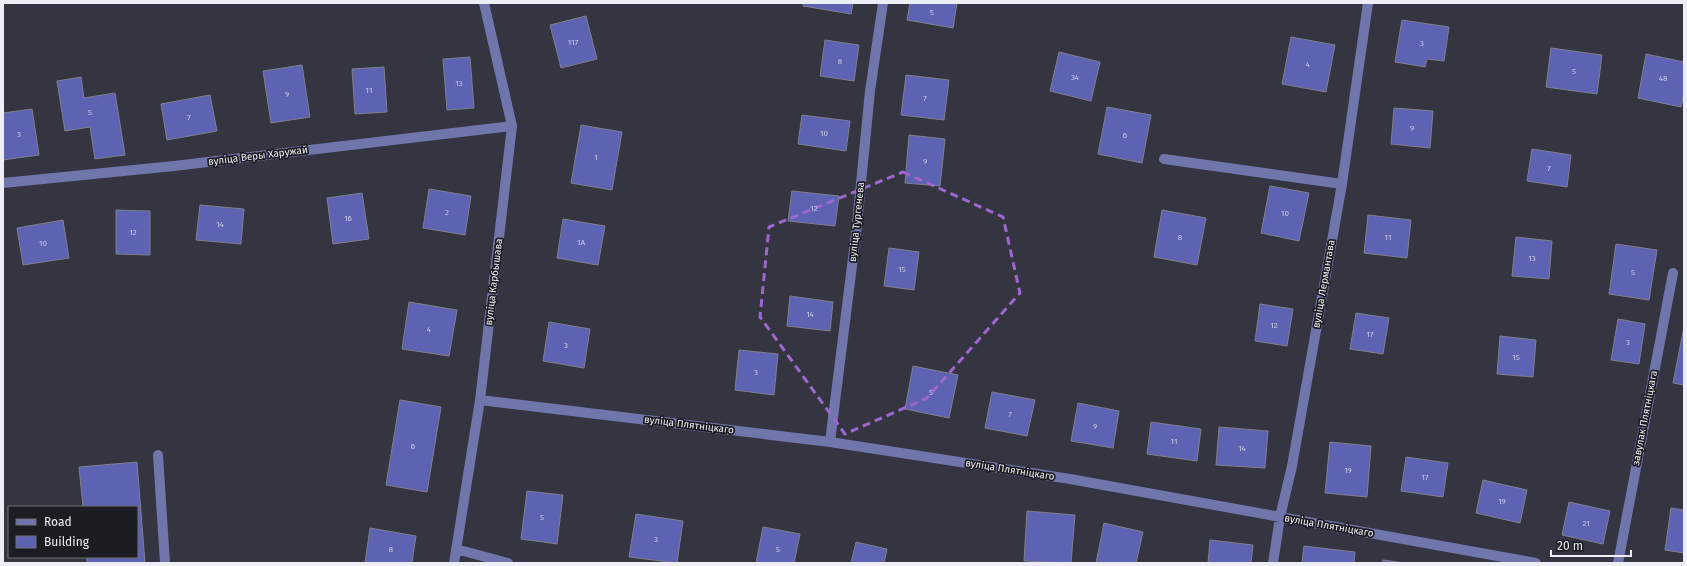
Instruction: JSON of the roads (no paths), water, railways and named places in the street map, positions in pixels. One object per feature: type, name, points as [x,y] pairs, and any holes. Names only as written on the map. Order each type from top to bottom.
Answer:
[{"type":"street","name":"вуліца Карбышава","points":[[454,563],[480,400],[512,126],[484,3]]},
{"type":"street","name":"вуліца Тургенева","points":[[830,442],[856,234],[870,91],[883,3]]},
{"type":"street","name":"вуліца Лермантава","points":[[1273,563],[1280,517],[1292,466],[1342,184],[1368,3]]},
{"type":"street","name":"вуліца Веры Харужай","points":[[3,183],[174,166],[512,126]]},
{"type":"street","points":[[1164,159],[1342,184]]},
{"type":"street","name":"завулак Плятніцкага","points":[[1618,563],[1673,273]]},
{"type":"street","name":"вуліца Плятніцкаго","points":[[480,400],[830,442],[1070,479],[1536,563]]},
{"type":"street","points":[[158,455],[165,563]]},
{"type":"street","points":[[456,549],[508,563]]}]
